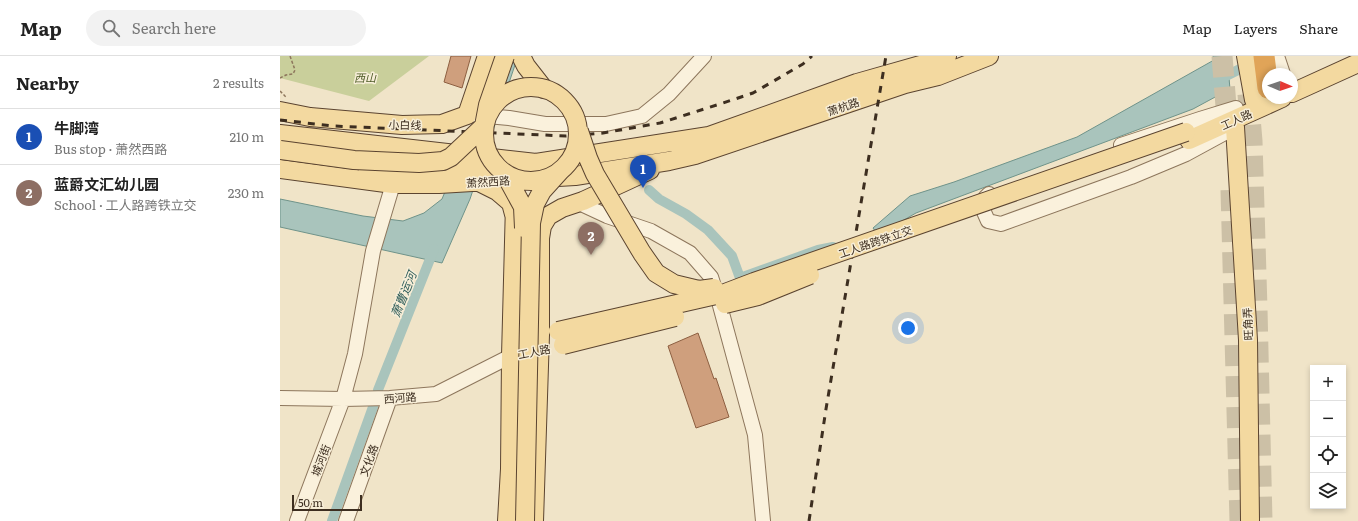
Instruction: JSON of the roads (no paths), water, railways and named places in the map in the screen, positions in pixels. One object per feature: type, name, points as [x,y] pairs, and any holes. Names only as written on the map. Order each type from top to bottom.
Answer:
[{"type":"main road","points":[[467,115],[487,56]]},
{"type":"main road","points":[[506,56],[488,105],[484,126],[484,141],[488,153],[495,165],[512,172],[517,179],[532,181],[548,178],[560,170]]},
{"type":"main road","points":[[521,56],[526,66],[544,89]]},
{"type":"main road","name":"萧杭路","points":[[693,147],[709,136],[857,83],[947,56]]},
{"type":"main road","name":"萧杭路","points":[[693,147],[905,84],[938,76],[989,56]]},
{"type":"main road","points":[[1298,80],[1349,56]]},
{"type":"main road","points":[[1298,90],[1358,63]]},
{"type":"main road","name":"工人路","points":[[1188,136],[1259,81]]},
{"type":"main road","name":"旺角弄","points":[[1250,521],[1248,340],[1259,81]]},
{"type":"main road","points":[[280,150],[354,160],[419,163],[443,161],[451,157],[484,126],[494,104],[504,95],[517,89],[531,87],[544,89],[557,94],[567,104],[574,115],[588,158],[595,174],[642,253],[656,273],[674,284],[699,290],[754,282]]},
{"type":"main road","name":"小白线","points":[[280,111],[310,117],[402,125],[442,124],[467,115]]},
{"type":"main road","points":[[525,521],[531,223],[535,204],[542,191],[570,159],[576,145],[577,130],[574,115]]},
{"type":"main road","name":"萧然西路","points":[[280,134],[512,172],[575,176],[669,161],[693,147]]},
{"type":"main road","name":"工人路跨铁立交","points":[[560,338],[725,294],[754,282],[1188,136]]},
{"type":"main road","name":"工人路跨铁立交","points":[[560,338],[758,296],[869,253],[1100,174],[1188,136]]},
{"type":"main road","name":"萧然西路","points":[[280,168],[304,173],[393,184],[439,184],[478,182],[536,163],[693,147]]},
{"type":"main road","points":[[280,159],[314,163],[351,170],[398,172],[465,168],[512,172]]},
{"type":"main road","points":[[534,521],[539,343],[540,238],[542,226],[548,216],[562,208],[579,203],[669,161]]},
{"type":"main road","points":[[507,521],[510,469],[510,356],[516,221],[512,172]]},
{"type":"main road","points":[[512,172],[523,207],[524,222],[517,521]]},
{"type":"main road","points":[[478,182],[497,191],[511,203],[516,221]]},
{"type":"main road","name":"工人路","points":[[510,356],[539,343],[560,338]]},
{"type":"street","points":[[467,115],[509,118],[545,124],[606,124],[642,116],[669,94],[704,56]]},
{"type":"street","points":[[1259,81],[1186,154],[1001,224],[988,221],[984,212],[985,198],[993,192],[1151,134],[1259,81]]},
{"type":"street","name":"城河街","points":[[297,521],[343,399],[355,354],[373,251],[393,184]]},
{"type":"street","points":[[579,203],[607,216],[651,231],[684,249],[690,253],[710,277],[719,302],[755,436],[763,521]]},
{"type":"street","name":"西河路","points":[[280,398],[390,398],[436,394],[510,356]]},
{"type":"street","name":"文化路","points":[[346,521],[390,398]]},
{"type":"water","points":[[501,56],[518,56],[470,199],[442,263],[280,227],[280,199],[363,216],[403,221],[424,213],[442,199]]},
{"type":"water","points":[[1213,56],[1227,56],[1230,89],[1193,109],[916,213],[878,235],[873,228],[910,196],[954,182],[1077,137],[1214,60]]},
{"type":"waterway","points":[[1216,81],[1250,64]]},
{"type":"waterway","points":[[649,190],[659,199],[686,214],[708,230],[732,256],[740,278],[818,250],[833,247]]},
{"type":"waterway","name":"萧曹运河","points":[[378,390],[434,249]]},
{"type":"waterway","name":"萧曹运河","points":[[332,521],[373,407]]},
{"type":"tunnel","points":[[1222,56],[1228,131]]},
{"type":"tunnel","points":[[1248,94],[1252,141],[1262,521]]},
{"type":"tunnel","points":[[1231,190],[1240,521]]},
{"type":"railway","points":[[280,120],[333,126],[566,136],[603,133],[660,123],[753,93],[803,64],[812,56]]},
{"type":"railway","points":[[809,521],[826,409],[886,56]]},
{"type":"place","name":"牛脚湾","points":[[643,188]]},
{"type":"place","name":"蓝爵文汇幼儿园","points":[[591,255]]},
{"type":"park label","name":"西山","points":[[365,77]]}]
